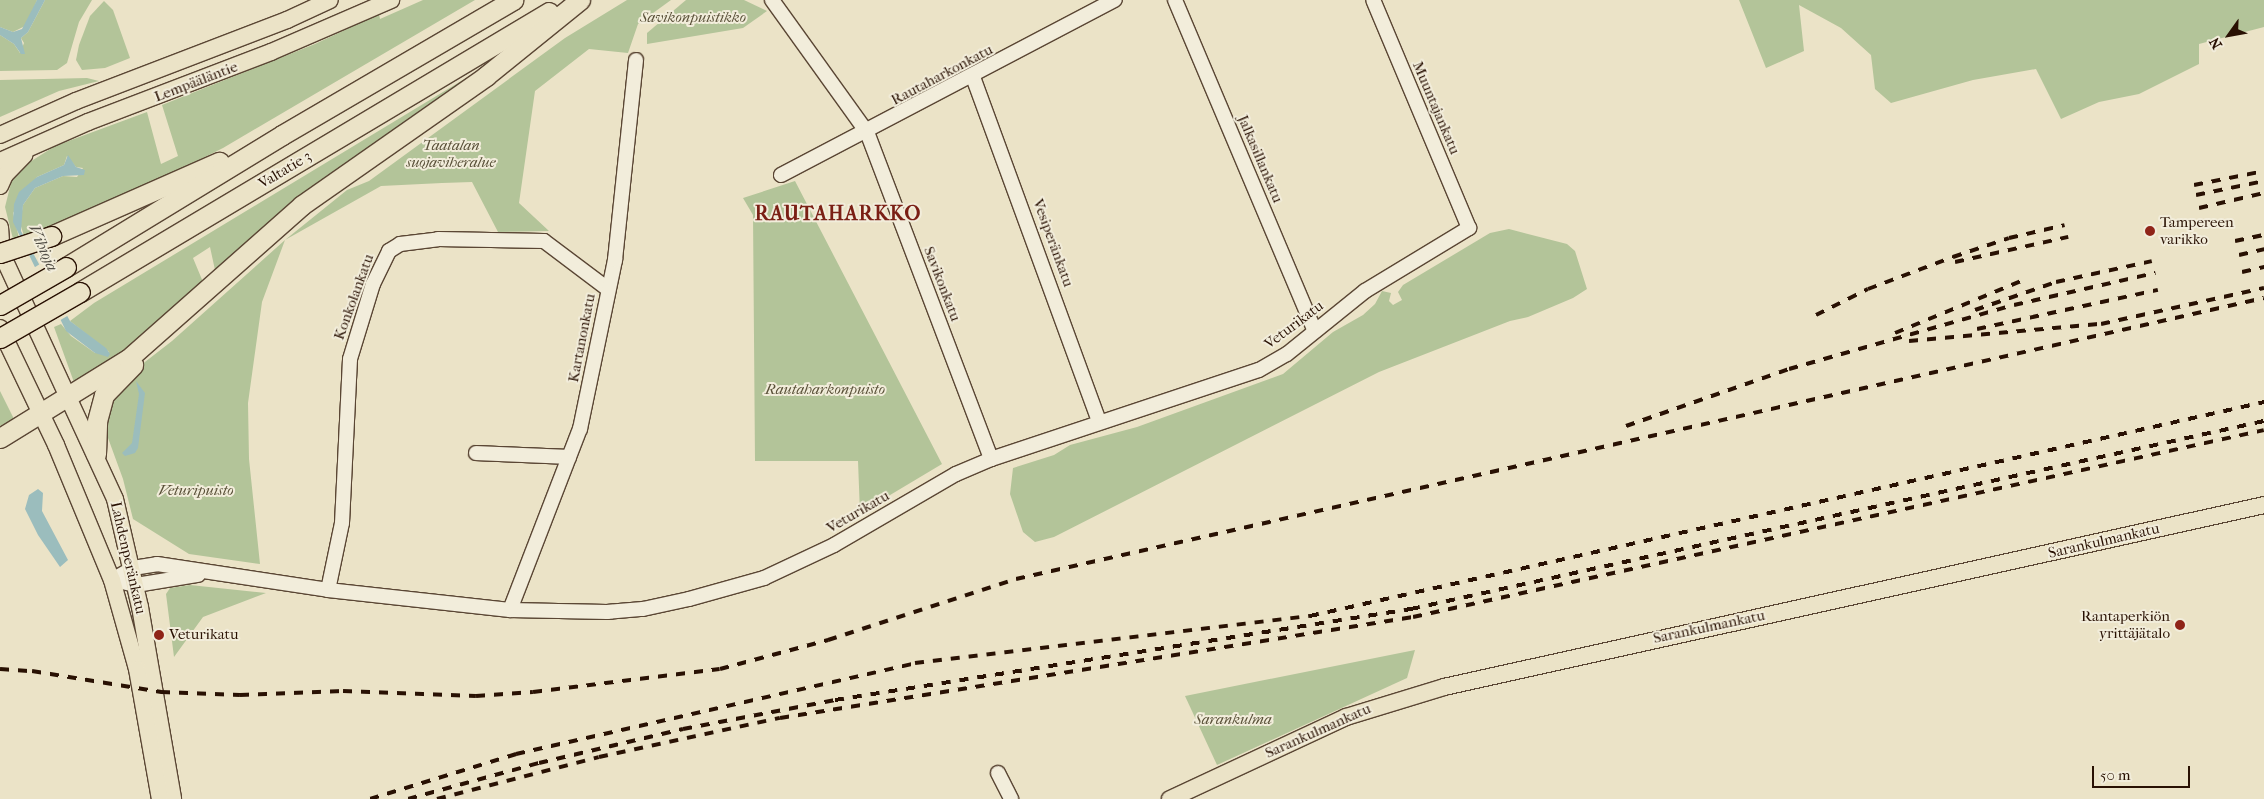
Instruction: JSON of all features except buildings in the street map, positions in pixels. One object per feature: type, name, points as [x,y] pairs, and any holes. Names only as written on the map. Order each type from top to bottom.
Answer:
[{"type":"highway","name":"Valtatie 3","points":[[0,305],[66,267],[282,135],[513,0]]},
{"type":"highway","name":"Valtatie 3","points":[[0,338],[570,0]]},
{"type":"highway","points":[[96,454],[97,421],[104,395],[154,339],[221,275],[309,199],[486,76],[580,0]]},
{"type":"highway","points":[[1,253],[51,236],[282,135]]},
{"type":"highway","points":[[0,438],[42,414],[154,339]]},
{"type":"main road","name":"Lempääläntie","points":[[0,135],[8,126],[330,0]]},
{"type":"main road","name":"Lempääläntie","points":[[0,162],[88,122],[288,46],[391,0]]},
{"type":"main road","points":[[0,186],[5,175],[30,149]]},
{"type":"main road","points":[[0,227],[1,253]]},
{"type":"main road","name":"Lahdenperänkatu","points":[[1,253],[96,454],[115,499],[133,568],[174,799]]},
{"type":"main road","name":"Lahdenperänkatu","points":[[0,328],[42,414],[112,580],[137,668],[160,799]]},
{"type":"main road","name":"Sarankulmankatu","points":[[1170,799],[1346,717],[1444,686],[2264,505]]},
{"type":"street","name":"Savikonkatu","points":[[772,0],[867,132],[991,459]]},
{"type":"street","name":"Rautaharkonkatu","points":[[781,175],[973,77],[1115,0]]},
{"type":"street","name":"Jalkasillankatu","points":[[1175,0],[1315,331]]},
{"type":"street","name":"Muuntajankatu","points":[[1373,0],[1468,228]]},
{"type":"street","name":"Kartanonkatu","points":[[510,610],[580,429],[615,260],[636,60]]},
{"type":"street","name":"Vesiperänkatu","points":[[973,77],[1099,421]]},
{"type":"street","name":"Veturikatu","points":[[112,580],[133,568],[157,564],[206,573],[328,590],[510,610],[607,612],[643,609],[689,600],[764,578],[834,545],[956,474],[991,459],[1099,421],[1260,370],[1287,354],[1365,290],[1468,228]]},
{"type":"street","name":"Konkolankatu","points":[[328,590],[342,523],[350,360],[373,284],[389,251],[400,244],[438,239],[544,241],[608,289]]},
{"type":"street","points":[[476,453],[569,456]]},
{"type":"street","name":"Veturikatu","points":[[112,580],[136,585],[206,573]]},
{"type":"street","points":[[998,773],[1011,799]]},
{"type":"green space","points":[[0,0],[37,0],[27,25],[13,32],[0,27]]},
{"type":"green space","points":[[45,0],[92,0],[79,22],[67,63],[57,70],[0,71],[0,35],[14,44],[20,53],[24,43],[21,38],[28,32]]},
{"type":"green space","points":[[423,0],[475,0],[223,148],[113,203],[24,236],[20,223],[23,205],[35,188],[63,176],[77,177],[83,168],[76,167],[67,156],[64,165],[37,177],[13,213],[19,238],[13,239],[5,207],[12,179],[22,167],[55,146],[147,112],[161,164],[178,156],[162,105],[315,44],[379,14],[380,19]]},
{"type":"green space","name":"Taatalan suojaviheralue","points":[[627,0],[671,0],[638,24],[628,53],[589,49],[535,91],[519,203],[549,231],[498,232],[472,182],[442,183],[381,186],[285,240],[347,190],[369,181],[565,38]]},
{"type":"green space","name":"Savikonpuistikko","points":[[686,0],[744,0],[767,11],[743,28],[647,44],[647,33]]},
{"type":"green space","points":[[1739,0],[2264,0],[2264,27],[2199,44],[2199,64],[2139,94],[2099,102],[2061,119],[2036,69],[1973,80],[1891,103],[1875,89],[1871,55],[1841,28],[1799,5],[1804,51],[1766,68]]},
{"type":"green space","points":[[104,1],[113,10],[130,58],[105,68],[82,70],[76,60],[79,45],[90,16]]},
{"type":"green space","points":[[481,69],[432,107],[303,193],[215,270],[210,247],[193,258],[203,282],[137,341],[75,385],[54,327],[61,324],[71,336],[95,353],[109,352],[70,321],[94,303]]},
{"type":"green space","points":[[87,78],[99,81],[59,91],[0,117],[0,80]]},
{"type":"green space","name":"Rautaharkonpuisto","points":[[795,181],[942,464],[860,513],[858,461],[755,461],[753,215],[743,198]]},
{"type":"green space","points":[[1509,229],[1567,244],[1575,251],[1587,289],[1573,298],[1528,317],[1510,321],[1379,372],[1054,537],[1035,542],[1023,532],[1010,494],[1013,468],[1054,455],[1070,445],[1137,427],[1283,374],[1333,332],[1363,315],[1375,304],[1382,291],[1391,293],[1389,301],[1393,305],[1402,300],[1398,292],[1403,285],[1490,233]]},
{"type":"green space","name":"Veturipuisto","points":[[285,240],[262,302],[248,403],[249,459],[260,564],[189,554],[133,519],[123,479],[104,427],[107,407],[132,372],[172,341]]},
{"type":"green space","points":[[0,391],[14,419],[0,426]]},
{"type":"green space","points":[[190,585],[266,593],[203,617],[174,657],[166,594],[170,588]]},
{"type":"green space","name":"Sarankulma","points":[[1415,650],[1407,678],[1217,765],[1185,696]]},
{"type":"water","points":[[37,0],[45,0],[28,32],[21,38],[25,54],[21,54],[14,44],[0,35],[0,27],[13,32],[22,29]]},
{"type":"water","points":[[68,155],[76,167],[85,170],[84,175],[63,176],[35,188],[23,205],[21,231],[70,321],[106,348],[110,354],[108,357],[95,353],[66,331],[13,222],[14,204],[19,192],[37,177],[64,165]]},
{"type":"water","points":[[136,381],[145,393],[138,448],[135,453],[125,456],[122,453],[132,443],[139,394]]},
{"type":"water","points":[[38,489],[43,493],[42,511],[68,560],[60,567],[38,535],[25,509],[29,495]]},
{"type":"pier","points":[[40,264],[69,315],[57,322],[32,269]]},
{"type":"railway","points":[[2194,185],[2264,171]]},
{"type":"railway","points":[[2196,195],[2264,181]]},
{"type":"railway","points":[[2199,208],[2264,193]]},
{"type":"railway","points":[[1816,315],[1868,289],[1953,257],[2009,238],[2065,225]]},
{"type":"railway","points":[[2235,241],[2264,235]]},
{"type":"railway","points":[[1955,262],[2068,237]]},
{"type":"railway","points":[[2239,255],[2264,249]]},
{"type":"railway","points":[[1975,310],[2056,282],[2152,261]]},
{"type":"railway","points":[[2242,272],[2264,267]]},
{"type":"railway","points":[[1626,426],[1789,369],[2014,305],[2155,273]]},
{"type":"railway","points":[[1895,333],[2026,279]]},
{"type":"railway","points":[[1909,341],[2101,324],[2264,288]]},
{"type":"railway","points":[[1977,329],[2158,290]]},
{"type":"railway","points":[[0,669],[32,671],[161,692],[240,695],[343,691],[476,696],[533,692],[720,669],[828,640],[1016,579],[2264,298]]},
{"type":"railway","points":[[370,799],[516,754],[915,663],[1310,616],[2264,402]]},
{"type":"railway","points":[[408,799],[539,763],[683,729],[835,700],[1411,609],[2264,421]]},
{"type":"railway","points":[[437,799],[599,757],[780,718],[1413,617],[2264,430]]},
{"type":"place","name":"Tampereen varikko","points":[[2150,231]]},
{"type":"place","name":"Rantaperkiön yrittäjätalo","points":[[2180,625]]},
{"type":"place","name":"Veturikatu","points":[[159,635]]},
{"type":"district","name":"RAUTAHARKKO","points":[[838,213]]},
{"type":"water label","name":"Vihioja","points":[[43,248]]}]
